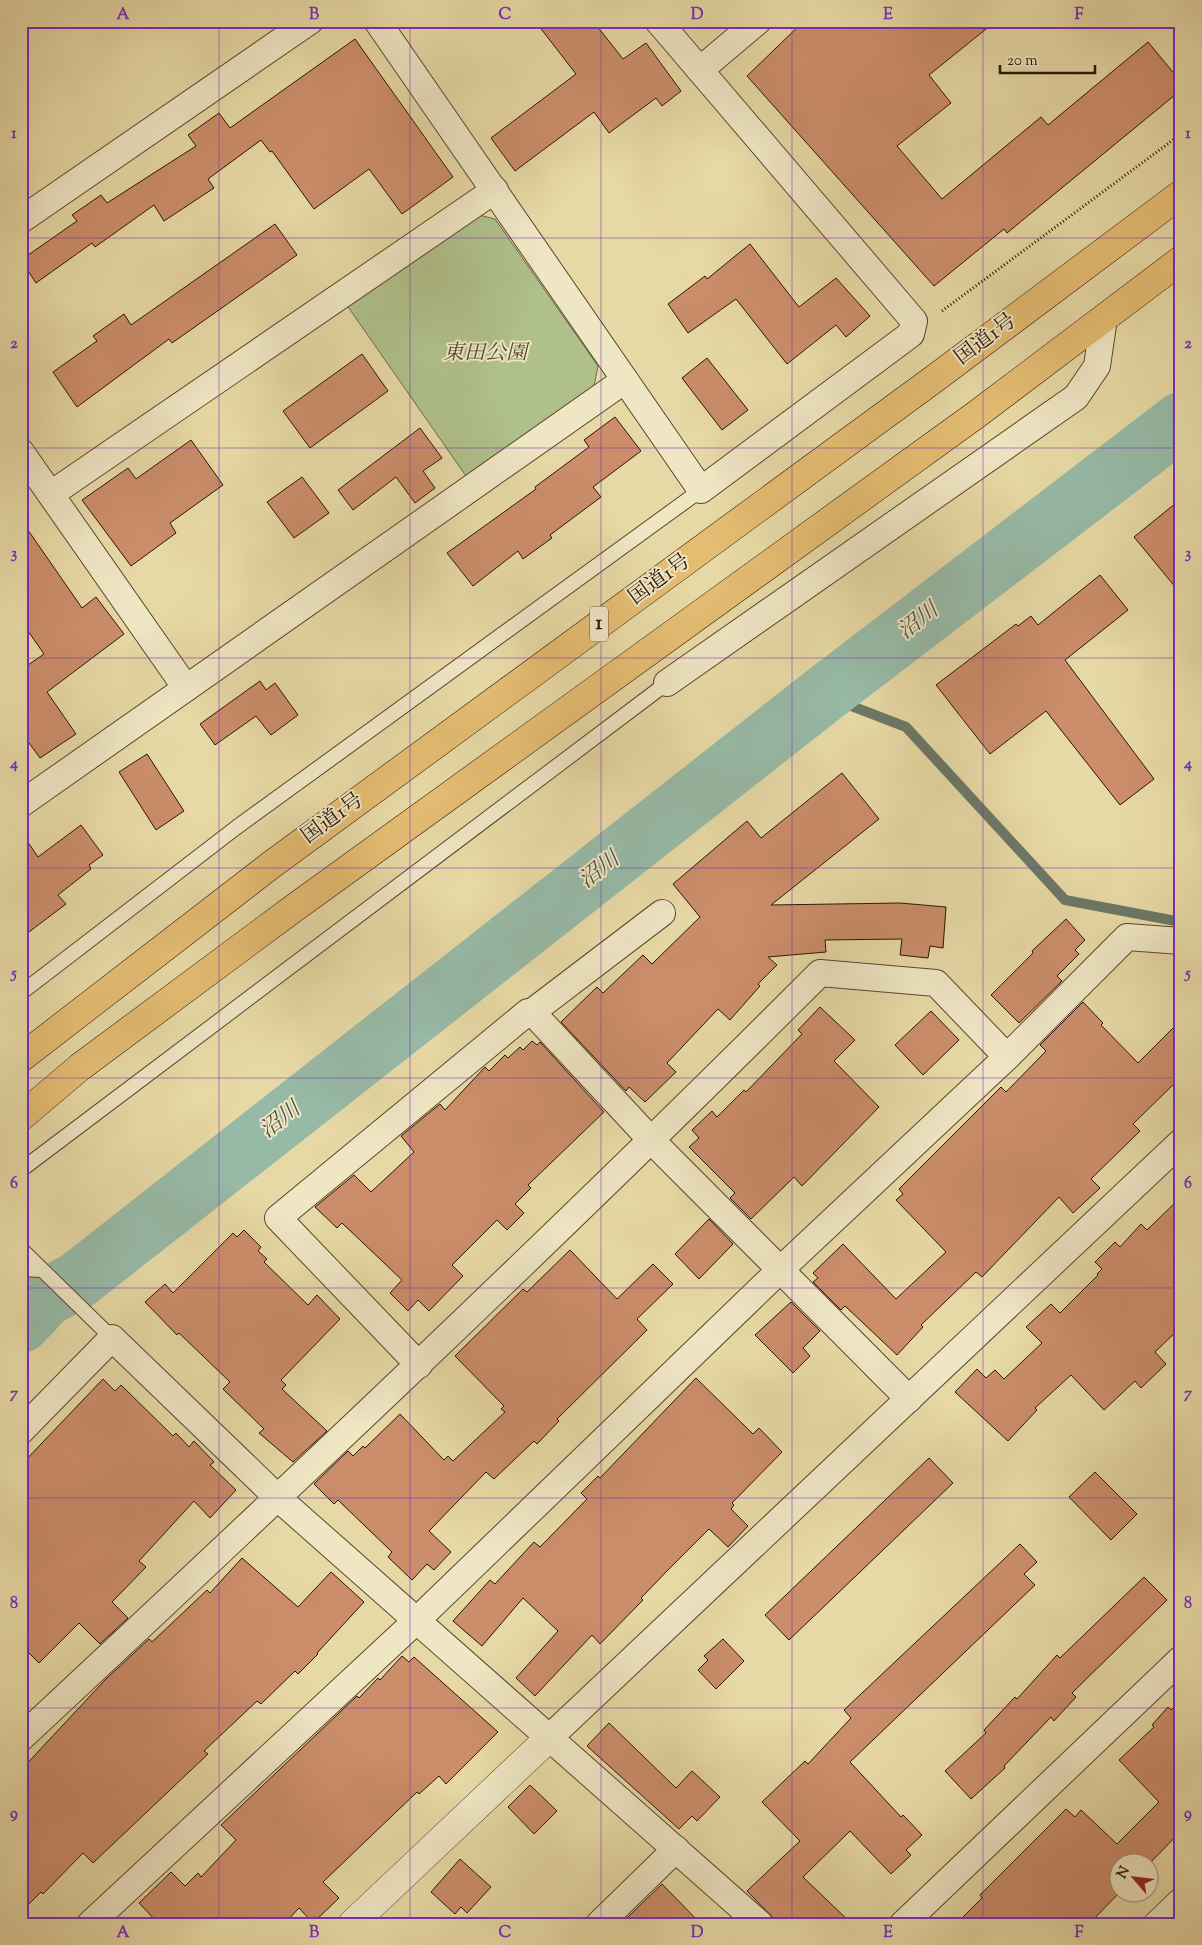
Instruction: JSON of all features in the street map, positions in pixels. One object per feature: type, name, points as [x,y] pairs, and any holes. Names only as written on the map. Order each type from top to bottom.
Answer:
[{"type":"highway","name":"国道1号","points":[[21,1058],[271,865],[942,373],[1181,194]]},
{"type":"highway","points":[[21,1117],[80,1067],[290,912],[977,414],[1181,260]]},
{"type":"street","points":[[21,220],[310,21]]},
{"type":"street","points":[[377,21],[701,490],[911,334],[914,321],[658,21]]},
{"type":"street","points":[[700,70],[758,21]]},
{"type":"street","points":[[51,494],[495,190]]},
{"type":"street","points":[[667,682],[1076,397],[1097,366],[1104,318]]},
{"type":"street","points":[[25,794],[186,688],[625,380]]},
{"type":"street","points":[[21,452],[186,688]]},
{"type":"street","points":[[419,1365],[278,1218],[528,1012],[532,1012],[662,913]]},
{"type":"street","points":[[90,1924],[416,1621],[780,1270],[1007,1057],[1127,937],[1181,941]]},
{"type":"street","points":[[21,1738],[419,1365],[652,1141],[820,973],[936,983],[1007,1057]]},
{"type":"street","points":[[532,1012],[652,1141],[909,1398]]},
{"type":"street","points":[[352,1924],[1181,1142]]},
{"type":"street","points":[[21,1431],[112,1338],[278,1498],[676,1849],[743,1919]]},
{"type":"street","points":[[903,1924],[1181,1659]]},
{"type":"street","points":[[599,1924],[676,1849]]},
{"type":"street","points":[[1157,1924],[1181,1901]]},
{"type":"lane","points":[[21,994],[237,827],[701,490]]},
{"type":"lane","points":[[21,1170],[667,682]]},
{"type":"lane","points":[[21,1249],[86,1315],[112,1338]]},
{"type":"lane","points":[[21,1269],[41,1270]]},
{"type":"path","points":[[911,334],[1181,134]]},
{"type":"green space","name":"東田公園","points":[[475,214],[495,219],[598,366],[594,386],[466,476],[346,304]]},
{"type":"building","points":[[535,21],[593,21],[623,59],[646,43],[681,91],[662,106],[656,98],[609,133],[594,112],[515,171],[491,138],[576,74]]},
{"type":"building","points":[[804,21],[996,21],[929,75],[951,103],[897,146],[942,199],[1041,117],[1048,125],[1148,42],[1181,82],[1181,90],[1007,233],[1004,229],[934,286],[747,76]]},
{"type":"building","points":[[355,39],[453,177],[402,214],[369,169],[314,209],[272,151],[270,152],[261,140],[208,179],[214,188],[164,221],[154,205],[95,247],[92,243],[36,283],[21,260],[77,221],[72,215],[101,195],[107,203],[196,146],[188,135],[219,113],[230,128]]},
{"type":"building","points":[[275,224],[297,255],[172,343],[169,339],[77,407],[53,372],[97,341],[93,336],[124,314],[131,325]]},
{"type":"building","points":[[750,244],[799,307],[836,278],[870,316],[846,337],[836,325],[787,364],[736,299],[688,333],[668,304],[705,276],[707,279]]},
{"type":"building","points":[[362,354],[388,391],[310,448],[283,411]]},
{"type":"building","points":[[707,358],[748,410],[722,430],[682,378]]},
{"type":"building","points":[[615,417],[641,451],[593,487],[601,497],[550,535],[552,538],[523,559],[518,551],[473,586],[447,553],[536,489],[535,487],[589,447],[584,440]]},
{"type":"building","points":[[420,428],[442,458],[423,471],[435,488],[415,503],[396,477],[353,510],[338,490]]},
{"type":"building","points":[[191,440],[223,485],[170,523],[176,533],[131,566],[82,500],[128,468],[136,479]]},
{"type":"building","points":[[302,477],[329,513],[294,538],[267,502]]},
{"type":"building","points":[[1181,499],[1181,594],[1134,537]]},
{"type":"building","points":[[21,520],[82,608],[96,597],[124,634],[47,692],[76,734],[40,758],[21,732],[21,656],[28,665],[44,654],[21,621]]},
{"type":"building","points":[[1100,575],[1128,610],[1065,660],[1154,779],[1120,805],[1046,711],[990,754],[936,685],[1016,624],[1018,626],[1031,616],[1038,625]]},
{"type":"building","points":[[260,681],[266,690],[275,683],[298,715],[271,735],[256,716],[215,745],[200,724]]},
{"type":"building","points":[[147,754],[184,811],[156,830],[119,772]]},
{"type":"building","points":[[842,773],[879,819],[771,905],[900,903],[946,907],[943,948],[930,946],[928,958],[900,955],[902,939],[825,940],[826,952],[768,957],[777,965],[758,984],[760,986],[730,1020],[718,1009],[667,1063],[676,1072],[645,1102],[629,1087],[626,1091],[561,1022],[597,987],[603,993],[643,955],[652,964],[700,917],[673,884],[747,821],[761,838]]},
{"type":"building","points":[[81,825],[103,855],[89,865],[91,869],[58,895],[66,904],[21,938],[21,832],[38,857]]},
{"type":"building","points":[[1066,919],[1085,940],[1075,950],[1079,954],[1057,976],[1062,981],[1019,1023],[991,995],[1033,953],[1032,951]]},
{"type":"building","points":[[1083,1002],[1103,1023],[1101,1025],[1138,1063],[1181,1020],[1181,1077],[1133,1124],[1140,1131],[1091,1179],[1100,1188],[1073,1213],[1059,1197],[982,1277],[976,1272],[921,1325],[923,1327],[897,1355],[845,1306],[841,1310],[813,1282],[818,1278],[813,1273],[843,1244],[896,1299],[946,1252],[896,1200],[903,1194],[899,1189],[1001,1087],[1006,1092],[1046,1051],[1040,1045]]},
{"type":"building","points":[[820,1007],[855,1040],[834,1061],[879,1107],[802,1186],[794,1177],[751,1219],[730,1198],[735,1193],[689,1147],[699,1138],[692,1130],[712,1111],[717,1117],[744,1090],[746,1092],[802,1034],[798,1030]]},
{"type":"building","points":[[931,1011],[959,1040],[923,1075],[895,1045]]},
{"type":"building","points":[[532,1041],[537,1045],[540,1042],[604,1112],[528,1185],[531,1188],[515,1204],[524,1213],[507,1230],[497,1220],[452,1265],[463,1276],[429,1311],[418,1300],[408,1311],[390,1293],[402,1280],[342,1223],[337,1228],[315,1207],[354,1175],[371,1192],[414,1152],[401,1136],[440,1104],[445,1110],[485,1067],[489,1071],[505,1055],[508,1058],[520,1047],[523,1050]]},
{"type":"building","points":[[1181,1197],[1181,1327],[1155,1352],[1166,1364],[1141,1388],[1135,1381],[1104,1410],[1071,1375],[1035,1408],[1037,1410],[1008,1441],[955,1392],[977,1369],[986,1378],[995,1370],[1004,1379],[1042,1343],[1026,1327],[1051,1304],[1060,1313],[1098,1275],[1102,1269],[1095,1262],[1115,1242],[1120,1247],[1141,1224],[1147,1230]]},
{"type":"building","points":[[709,1219],[733,1244],[699,1279],[675,1254]]},
{"type":"building","points":[[244,1230],[261,1247],[258,1251],[267,1259],[264,1262],[308,1305],[317,1295],[340,1319],[281,1380],[286,1385],[282,1389],[327,1431],[293,1462],[259,1433],[264,1429],[223,1389],[230,1382],[179,1333],[177,1335],[145,1302],[165,1284],[173,1293],[233,1233],[237,1237]]},
{"type":"building","points":[[570,1250],[617,1299],[653,1264],[673,1284],[637,1319],[647,1330],[557,1419],[559,1421],[537,1444],[534,1441],[494,1479],[486,1472],[429,1531],[451,1552],[434,1570],[427,1564],[412,1580],[388,1557],[392,1552],[338,1500],[334,1504],[314,1484],[348,1451],[353,1456],[363,1446],[365,1448],[400,1414],[444,1460],[448,1456],[453,1461],[505,1412],[501,1409],[504,1406],[455,1356],[523,1289],[527,1292]]},
{"type":"building","points":[[791,1302],[820,1331],[803,1348],[810,1356],[793,1373],[755,1335]]},
{"type":"building","points":[[696,1378],[753,1434],[759,1428],[782,1452],[732,1503],[734,1505],[731,1509],[748,1526],[728,1547],[709,1529],[641,1598],[643,1600],[600,1644],[592,1635],[535,1696],[516,1678],[558,1631],[523,1598],[482,1646],[453,1621],[490,1580],[495,1584],[534,1542],[540,1547],[587,1499],[581,1493],[598,1476],[600,1478]]},
{"type":"building","points":[[103,1379],[115,1391],[121,1385],[173,1436],[176,1433],[189,1447],[194,1441],[214,1462],[210,1465],[236,1490],[210,1518],[194,1501],[139,1561],[146,1567],[112,1602],[128,1618],[100,1644],[79,1623],[39,1663],[21,1645],[21,1465]]},
{"type":"building","points":[[929,1458],[953,1483],[789,1640],[765,1615]]},
{"type":"building","points":[[1095,1472],[1137,1514],[1111,1540],[1069,1497]]},
{"type":"building","points":[[1020,1544],[1037,1562],[1024,1574],[1035,1585],[850,1762],[901,1817],[903,1815],[922,1835],[906,1850],[911,1855],[891,1874],[850,1831],[803,1877],[852,1924],[779,1924],[747,1891],[800,1841],[762,1802],[805,1761],[808,1764],[851,1718],[844,1710]]},
{"type":"building","points":[[242,1558],[298,1607],[331,1572],[364,1602],[298,1674],[295,1671],[261,1704],[257,1701],[204,1751],[208,1754],[93,1863],[83,1853],[43,1894],[41,1892],[21,1912],[21,1770],[105,1680],[149,1639],[152,1642],[207,1590],[210,1593]]},
{"type":"building","points":[[1144,1577],[1167,1600],[1072,1693],[1076,1697],[1054,1721],[1051,1717],[1004,1766],[1005,1768],[971,1799],[945,1771],[986,1733],[984,1730],[1015,1697],[1017,1699],[1057,1655],[1060,1658]]},
{"type":"building","points":[[723,1639],[744,1661],[716,1689],[698,1670],[708,1660],[704,1656]]},
{"type":"building","points":[[402,1656],[409,1662],[414,1657],[498,1732],[446,1784],[439,1776],[419,1794],[417,1792],[323,1882],[339,1898],[313,1923],[299,1908],[284,1924],[159,1924],[139,1903],[171,1872],[185,1886],[198,1873],[201,1877],[236,1840],[221,1825],[357,1696],[359,1698],[378,1678],[380,1680]]},
{"type":"building","points":[[1181,1700],[1181,1831],[1160,1853],[1110,1852],[1110,1902],[1089,1924],[956,1924],[982,1898],[980,1895],[1066,1809],[1075,1817],[1081,1810],[1117,1844],[1159,1802],[1119,1760],[1154,1727],[1152,1725],[1168,1707],[1171,1710]]},
{"type":"building","points":[[609,1723],[676,1788],[692,1771],[720,1797],[697,1821],[692,1816],[679,1829],[587,1746]]},
{"type":"building","points":[[530,1785],[557,1811],[534,1834],[508,1807]]},
{"type":"building","points":[[460,1859],[491,1887],[467,1913],[461,1907],[455,1914],[431,1892]]},
{"type":"building","points":[[662,1884],[701,1924],[621,1924],[628,1917]]},
{"type":"waterway","name":"沼川","points":[[21,1324],[47,1297],[78,1280],[823,695],[1181,421]]},
{"type":"waterway","points":[[823,695],[906,727],[1065,900],[1181,922]]}]
